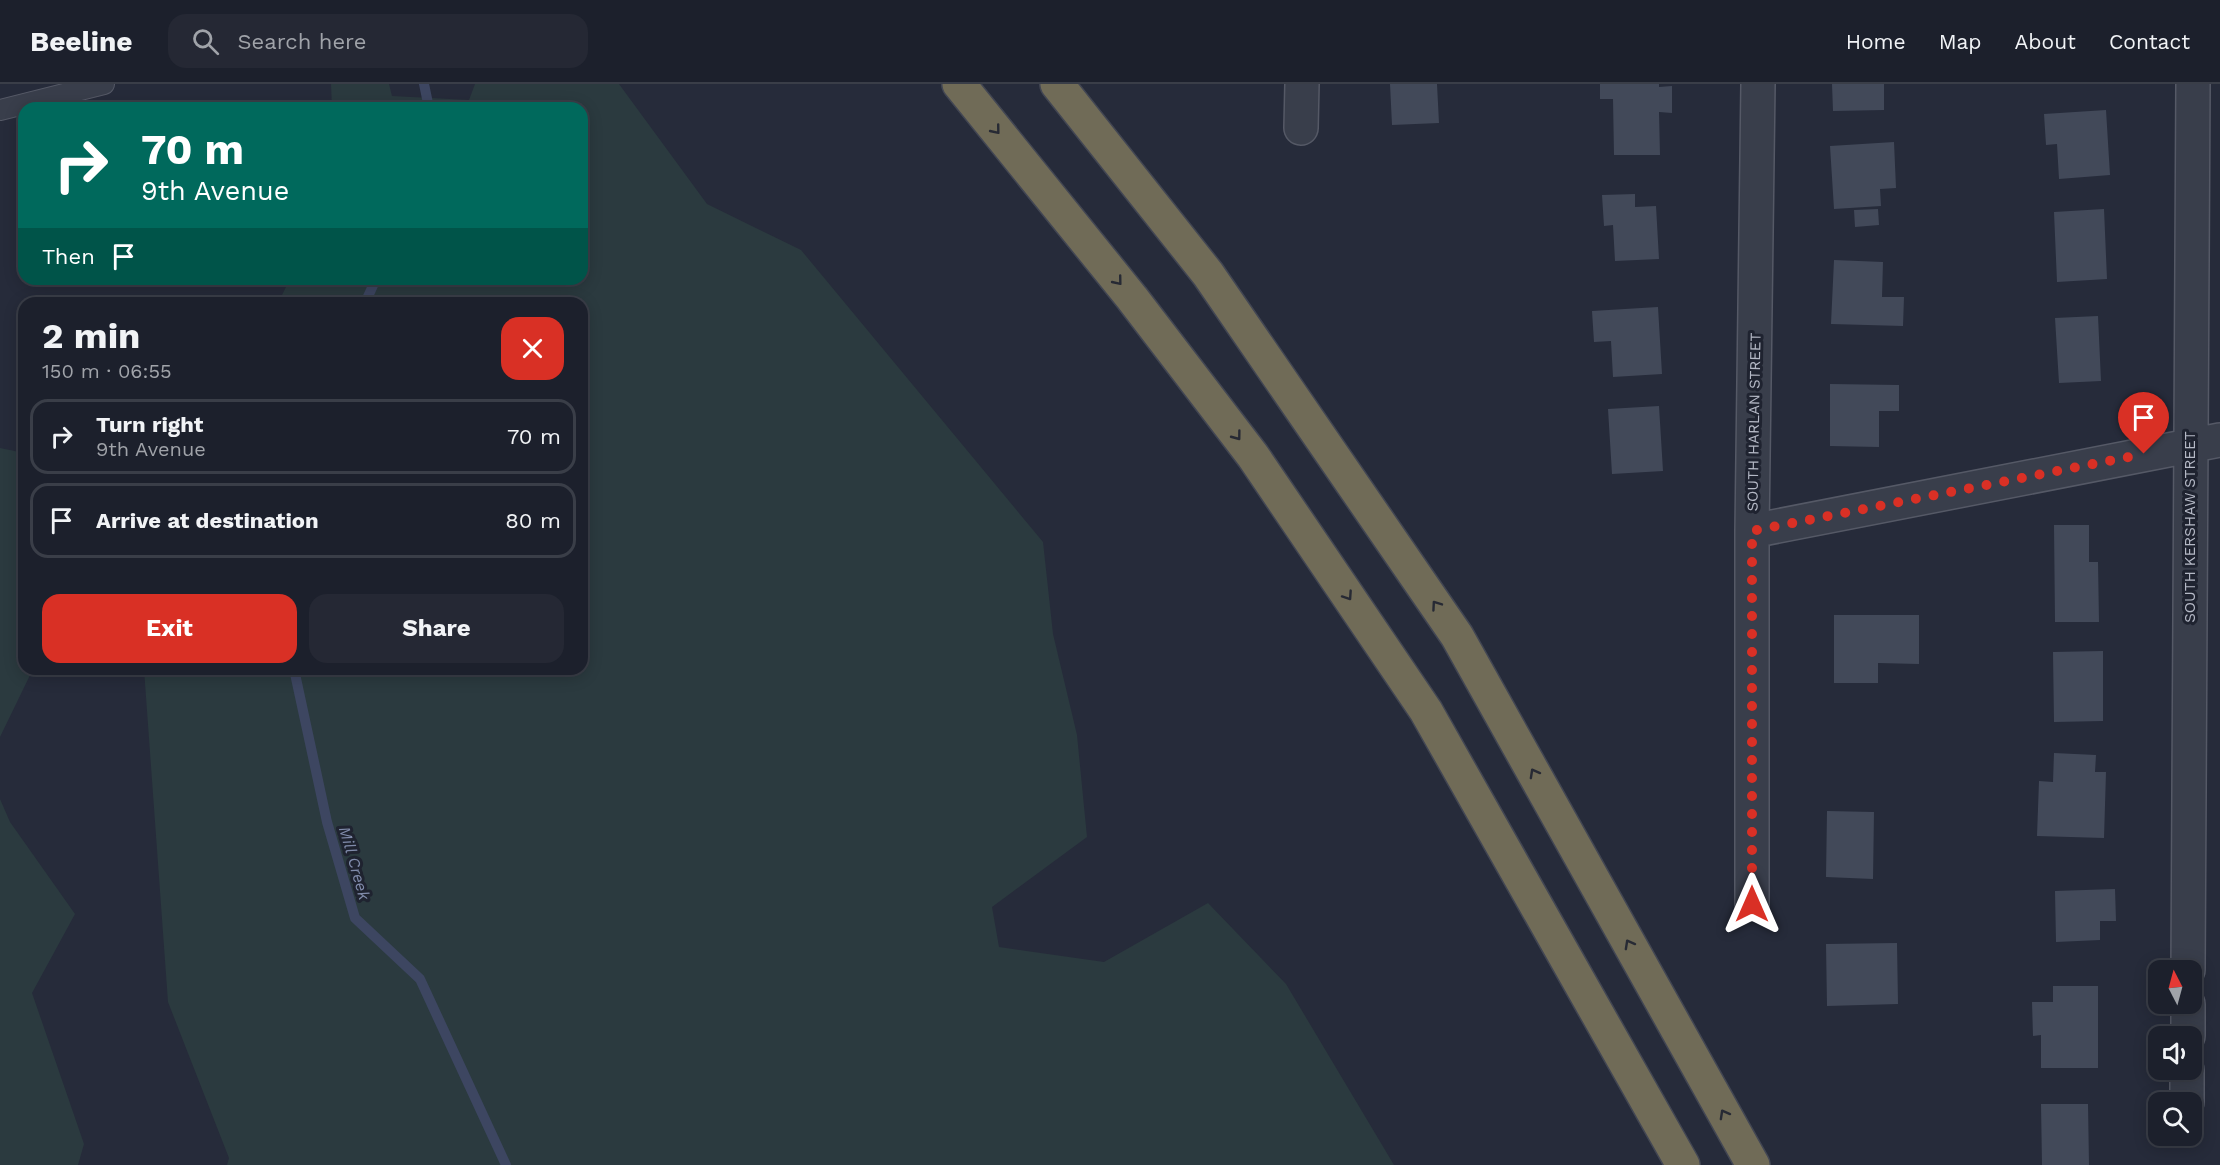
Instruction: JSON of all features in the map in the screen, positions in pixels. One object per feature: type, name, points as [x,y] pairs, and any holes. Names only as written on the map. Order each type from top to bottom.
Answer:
[{"type":"highway","points":[[959,84],[1132,298],[1252,456],[1426,711],[1683,1165]]},
{"type":"highway","points":[[1057,84],[1208,273],[1457,636],[1753,1165]]},
{"type":"street","points":[[1301,128],[1302,84]]},
{"type":"street","name":"SOUTH HARLAN STREET","points":[[1752,904],[1752,531],[1758,84]]},
{"type":"street","name":"SOUTH KERSHAW STREET","points":[[2188,960],[2205,442],[2193,84]]},
{"type":"street","points":[[1752,531],[2205,442]]},
{"type":"lane","points":[[32,102],[104,84]]},
{"type":"lane","points":[[0,110],[18,106]]},
{"type":"shaded area","points":[[331,84],[389,84],[392,96],[469,100],[475,84],[619,84],[707,204],[801,250],[1043,542],[1053,634],[1077,735],[1087,837],[992,907],[999,947],[1104,962],[1208,903],[1286,984],[1394,1165],[227,1165],[229,1158],[168,1002],[144,675],[588,675],[588,297],[281,297],[287,285],[588,285],[588,102],[332,102]]},
{"type":"shaded area","points":[[0,448],[18,452],[18,675],[30,675],[0,737]]},
{"type":"shaded area","points":[[0,799],[10,822],[75,914],[32,993],[84,1144],[78,1165],[0,1165]]},
{"type":"building","points":[[1390,84],[1437,84],[1439,123],[1392,125]]},
{"type":"building","points":[[1600,84],[1672,86],[1672,113],[1659,112],[1660,155],[1614,155],[1613,99],[1600,99]]},
{"type":"building","points":[[1832,84],[1884,84],[1884,110],[1833,111]]},
{"type":"building","points":[[2106,110],[2110,175],[2059,179],[2057,144],[2046,145],[2044,114]]},
{"type":"building","points":[[1894,142],[1896,188],[1880,189],[1881,206],[1834,209],[1830,146]]},
{"type":"building","points":[[1635,194],[1635,207],[1656,206],[1659,259],[1615,261],[1613,225],[1604,226],[1602,195]]},
{"type":"building","points":[[1878,209],[1879,225],[1855,227],[1854,210]]},
{"type":"building","points":[[2104,209],[2107,279],[2057,282],[2054,212]]},
{"type":"building","points":[[1834,260],[1883,262],[1882,297],[1904,297],[1903,326],[1831,324]]},
{"type":"building","points":[[1658,307],[1662,374],[1613,377],[1611,341],[1594,342],[1592,311]]},
{"type":"building","points":[[2098,316],[2101,381],[2059,383],[2055,318]]},
{"type":"building","points":[[1830,384],[1899,385],[1899,411],[1879,411],[1879,447],[1830,446]]},
{"type":"building","points":[[1659,406],[1663,471],[1612,474],[1608,409]]},
{"type":"building","points":[[2054,525],[2089,525],[2089,562],[2098,562],[2099,622],[2055,622]]},
{"type":"building","points":[[1834,615],[1919,615],[1919,664],[1878,663],[1878,683],[1834,683]]},
{"type":"building","points":[[2103,651],[2103,721],[2054,722],[2053,652]]},
{"type":"building","points":[[2054,753],[2096,755],[2095,772],[2106,772],[2104,838],[2037,836],[2039,781],[2053,782]]},
{"type":"building","points":[[1827,811],[1874,812],[1873,879],[1826,877]]},
{"type":"building","points":[[2115,889],[2116,921],[2100,921],[2100,940],[2056,942],[2055,891]]},
{"type":"building","points":[[1897,943],[1898,1004],[1827,1006],[1826,944]]},
{"type":"building","points":[[2053,986],[2098,986],[2098,1068],[2041,1068],[2041,1035],[2033,1036],[2032,1002],[2053,1002]]},
{"type":"building","points":[[2041,1104],[2088,1104],[2089,1165],[2042,1165]]},
{"type":"waterway","name":"Mill Creek","points":[[424,84],[428,102]]},
{"type":"waterway","name":"Mill Creek","points":[[368,297],[373,285]]},
{"type":"waterway","name":"Mill Creek","points":[[295,675],[327,822],[355,918],[420,979],[506,1165]]},
{"type":"route","points":[[1752,904],[1752,531],[2144,454]]}]
